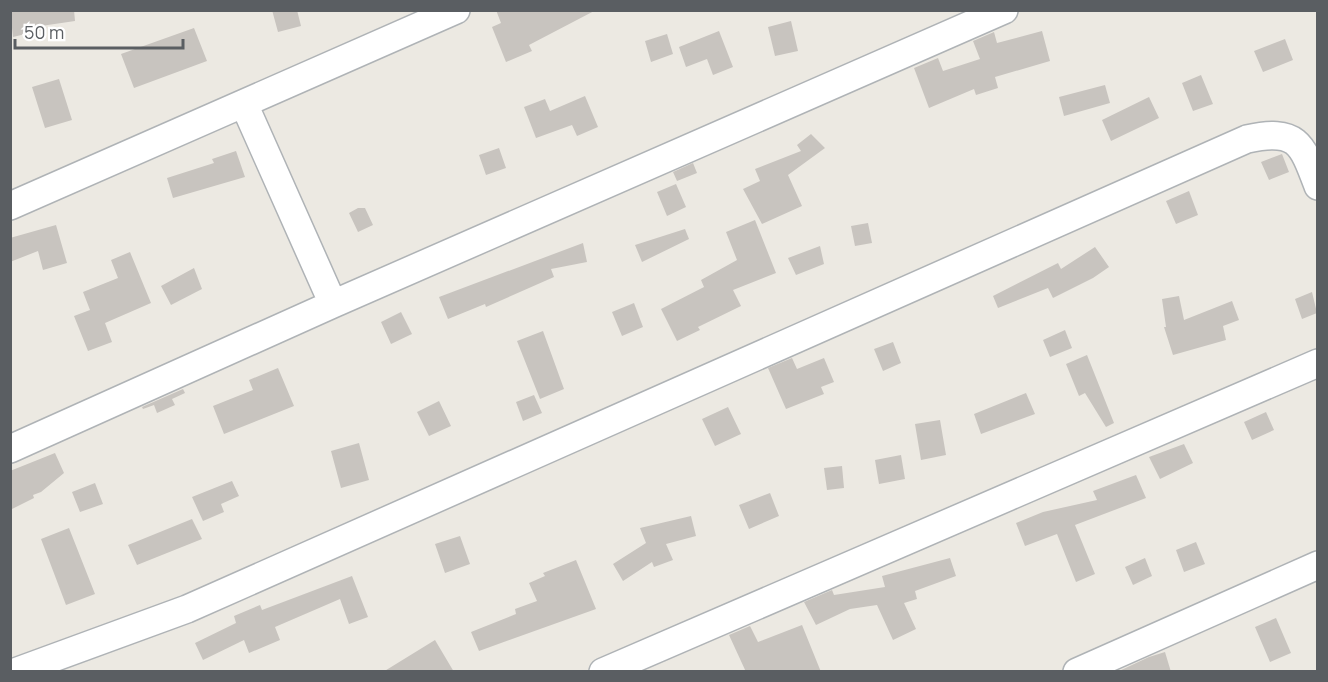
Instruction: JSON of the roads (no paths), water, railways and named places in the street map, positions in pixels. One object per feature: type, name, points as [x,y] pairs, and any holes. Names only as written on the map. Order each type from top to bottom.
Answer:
[{"type":"street","points":[[10,206],[456,10]]},
{"type":"street","points":[[10,449],[333,304],[1004,10]]},
{"type":"street","points":[[244,104],[333,304]]},
{"type":"street","points":[[10,666],[14,672],[187,609],[1247,139],[1281,134],[1297,140],[1306,152],[1317,186]]},
{"type":"street","points":[[603,672],[1317,363]]},
{"type":"street","points":[[1077,672],[1317,565]]}]
